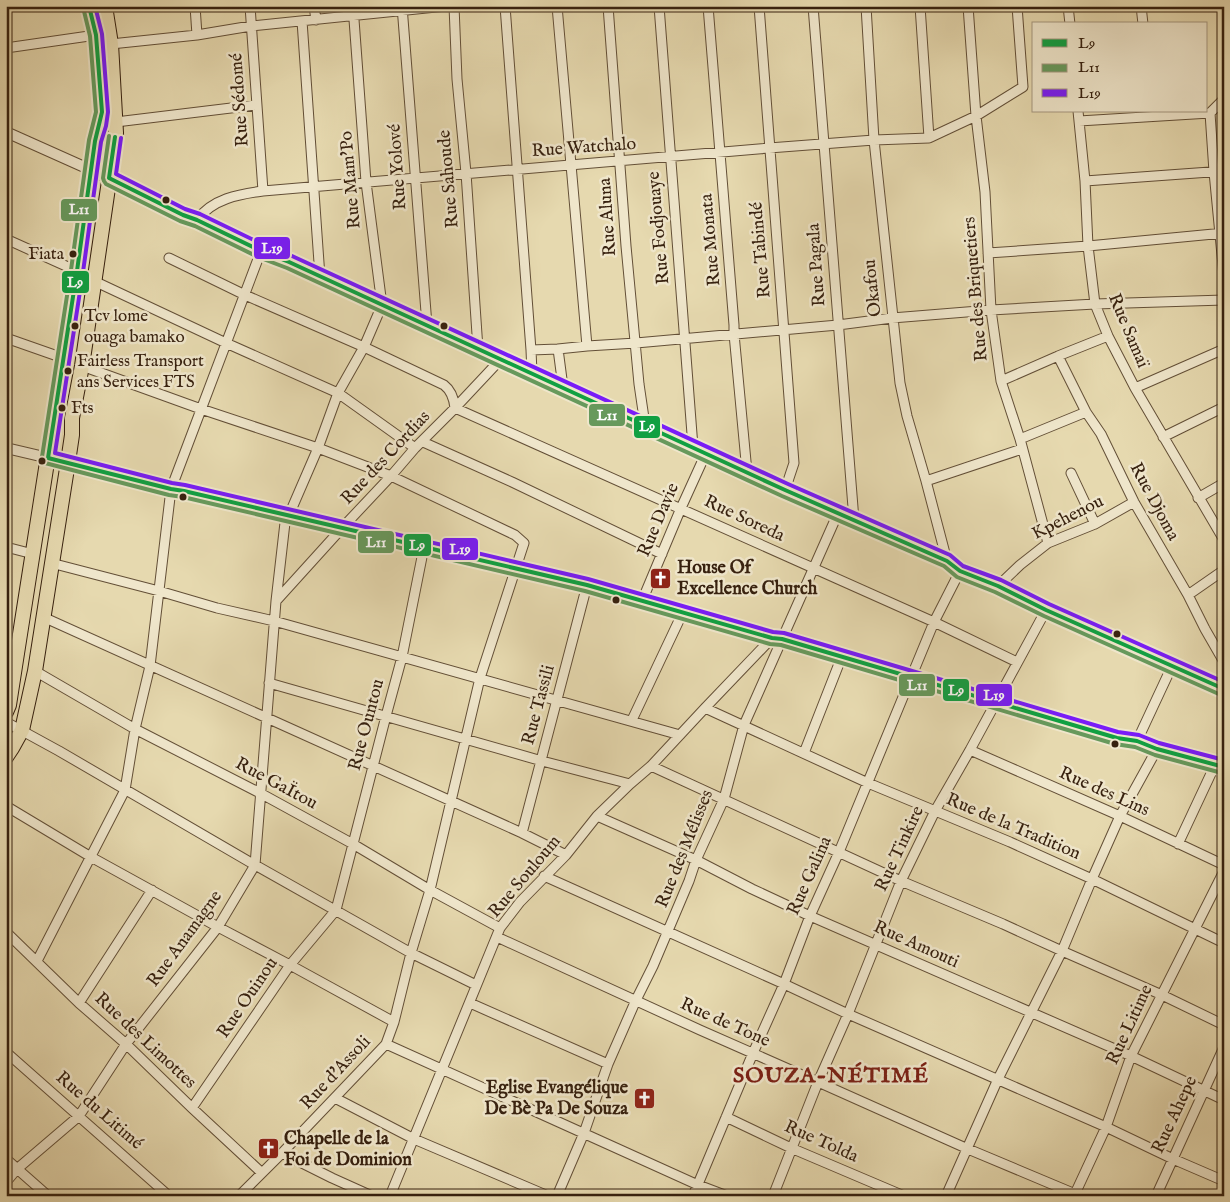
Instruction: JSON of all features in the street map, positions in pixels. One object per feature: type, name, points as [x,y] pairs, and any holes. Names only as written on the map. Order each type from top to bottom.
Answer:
[{"type":"highway","points":[[6,757],[22,730],[35,671],[94,281],[100,174],[95,141],[102,112],[96,35],[89,6]]},
{"type":"highway","points":[[6,712],[9,706],[11,655],[33,554],[77,271],[100,174],[116,133],[111,44],[105,6]]},
{"type":"street","points":[[195,6],[197,34]]},
{"type":"street","name":"Rue Sédomé","points":[[250,6],[263,191]]},
{"type":"street","points":[[314,6],[316,20]]},
{"type":"street","points":[[111,44],[251,26],[316,20],[354,11],[446,6]]},
{"type":"street","name":"Rue Sahoude","points":[[454,6],[457,79],[466,173],[478,349]]},
{"type":"street","points":[[505,6],[532,350],[532,373]]},
{"type":"street","points":[[556,6],[587,346]]},
{"type":"street","name":"Rue Aluna","points":[[608,6],[626,246],[639,384],[645,425]]},
{"type":"street","name":"Rue Fodjouaye","points":[[659,6],[669,157],[693,447]]},
{"type":"street","name":"Rue Monata","points":[[708,6],[747,472]]},
{"type":"street","name":"Rue Tabindé","points":[[758,6],[794,464],[785,490]]},
{"type":"street","name":"Rue Pagala","points":[[813,6],[854,520]]},
{"type":"street","name":"Okafou","points":[[866,6],[874,140],[892,318],[903,398],[947,561]]},
{"type":"street","points":[[920,6],[929,138]]},
{"type":"street","name":"Rue des Briquetiers","points":[[968,6],[976,116],[985,192],[991,310],[1001,381],[1020,439],[1048,543]]},
{"type":"street","name":"Rue Watchalo","points":[[197,220],[202,213],[224,199],[263,191],[769,148],[929,138],[976,116],[1023,87],[1017,6]]},
{"type":"street","points":[[1068,6],[1070,22]]},
{"type":"street","points":[[1142,6],[1143,22]]},
{"type":"street","name":"Rue Yolové","points":[[403,8],[427,325]]},
{"type":"street","name":"Rue Mam'Po","points":[[354,11],[366,182],[382,305]]},
{"type":"street","points":[[302,21],[320,277]]},
{"type":"street","points":[[6,48],[96,35]]},
{"type":"street","points":[[1079,121],[1151,114],[1210,113],[1224,100]]},
{"type":"street","points":[[116,122],[256,105]]},
{"type":"street","name":"Rue Samaï","points":[[1078,112],[1085,181],[1088,246],[1095,304],[1108,336],[1135,388],[1224,540]]},
{"type":"street","points":[[1210,113],[1224,276]]},
{"type":"street","points":[[6,132],[100,174],[261,251],[427,325],[785,490],[947,561],[960,571],[998,586],[1046,610],[1224,689]]},
{"type":"street","points":[[1085,181],[1224,171]]},
{"type":"street","points":[[988,253],[1088,246],[1221,233]]},
{"type":"street","points":[[6,239],[77,271]]},
{"type":"street","points":[[37,962],[126,790],[135,729],[150,666],[171,489],[261,251]]},
{"type":"street","points":[[169,258],[245,295],[364,347],[444,386],[454,399],[455,408]]},
{"type":"street","points":[[94,281],[338,393],[419,445],[512,482],[662,554]]},
{"type":"street","points":[[532,350],[685,339],[991,310],[1095,304],[1224,300]]},
{"type":"street","points":[[364,347],[382,305]]},
{"type":"street","points":[[1001,381],[1108,336]]},
{"type":"street","points":[[6,338],[63,358]]},
{"type":"street","name":"Rue Anamagne","points":[[6,1182],[17,1169],[79,1116],[126,1044],[218,927],[255,865],[274,621],[288,515],[318,448],[338,393],[364,347]]},
{"type":"street","points":[[558,349],[563,388]]},
{"type":"street","points":[[1135,388],[1224,349]]},
{"type":"street","name":"Rue Djoma","points":[[1058,356],[1086,412],[1101,434],[1134,502],[1224,662]]},
{"type":"street","name":"Rue des Cordias","points":[[276,601],[501,359]]},
{"type":"street","points":[[82,366],[201,409],[318,448],[391,476]]},
{"type":"street","points":[[1163,437],[1224,407]]},
{"type":"street","name":"Rue Soreda","points":[[455,408],[934,622],[1017,662]]},
{"type":"street","points":[[1020,439],[1086,412]]},
{"type":"street","points":[[6,448],[171,489],[343,527],[587,585],[842,656],[1117,738],[1137,741],[1157,749],[1219,766],[1178,844]]},
{"type":"street","points":[[926,481],[1022,449]]},
{"type":"street","name":"Rue Davie","points":[[642,601],[706,453]]},
{"type":"street","points":[[1071,473],[1095,524]]},
{"type":"street","name":"Rue d'Assoli","points":[[239,1196],[386,1044],[394,1022],[410,952],[430,890],[480,678],[524,543],[515,535],[391,476]]},
{"type":"street","points":[[1198,498],[1224,483]]},
{"type":"street","name":"Kpehenou","points":[[998,586],[1026,559],[1048,543],[1095,524],[1134,502]]},
{"type":"street","name":"Rue des Mélisses","points":[[557,1196],[584,1133],[608,1064],[668,932],[696,860],[724,799],[744,725],[777,638],[813,569],[838,513]]},
{"type":"street","points":[[6,547],[33,554]]},
{"type":"street","name":"Rue Ountou","points":[[336,910],[402,657],[424,547]]},
{"type":"street","points":[[51,563],[274,621],[680,735]]},
{"type":"street","points":[[1188,595],[1224,570]]},
{"type":"street","name":"Rue Galina","points":[[693,1196],[784,984],[810,916],[839,852],[934,622],[960,571]]},
{"type":"street","name":"Rue Tassili","points":[[522,833],[587,585]]},
{"type":"street","name":"Rue Tinkire","points":[[773,1196],[901,880],[935,810],[1046,610]]},
{"type":"street","points":[[632,720],[683,612]]},
{"type":"street","points":[[43,617],[522,833],[566,855]]},
{"type":"street","name":"Rue Souloum","points":[[390,1196],[476,985],[499,933],[520,902],[566,855],[597,816],[651,766],[704,708],[777,638]]},
{"type":"street","points":[[804,753],[842,656]]},
{"type":"street","points":[[1137,741],[1172,666]]},
{"type":"street","name":"Rue GaÏtou","points":[[35,671],[135,729],[260,793],[353,844],[499,933]]},
{"type":"street","points":[[269,683],[542,761],[630,784]]},
{"type":"street","name":"Rue de la Tradition","points":[[704,708],[868,783],[935,810],[1092,879],[1224,942]]},
{"type":"street","points":[[6,722],[410,952],[476,985]]},
{"type":"street","points":[[946,1196],[998,1079],[1062,951],[1120,816],[1157,749]]},
{"type":"street","name":"Rue des Lins","points":[[970,750],[1120,816],[1224,865]]},
{"type":"street","points":[[651,766],[901,880],[1162,995],[1224,1025]]},
{"type":"street","points":[[6,806],[91,857],[394,1022]]},
{"type":"street","name":"Rue Amouti","points":[[597,816],[696,860],[810,916],[1131,1056],[1224,1100]]},
{"type":"street","name":"Rue Litime","points":[[1076,1195],[1106,1127],[1131,1056],[1224,871]]},
{"type":"street","points":[[544,876],[848,1014],[1224,1180]]},
{"type":"street","points":[[79,1003],[152,890]]},
{"type":"street","name":"Rue Ouinou","points":[[192,1108],[290,965],[336,910]]},
{"type":"street","name":"Rue des Limottes","points":[[6,932],[79,1003],[126,1044],[262,1173]]},
{"type":"street","name":"Rue de Tone","points":[[499,933],[636,1000],[1076,1195]]},
{"type":"street","points":[[470,1003],[608,1064]]},
{"type":"street","points":[[386,1044],[698,1185],[727,1196]]},
{"type":"street","name":"Rue Ahepe","points":[[1156,1196],[1224,1047]]},
{"type":"street","name":"Rue du Litimé","points":[[6,1052],[170,1196]]},
{"type":"street","points":[[335,1098],[414,1138],[548,1196]]},
{"type":"street","name":"Rue Tolda","points":[[726,1117],[791,1148],[904,1196]]},
{"type":"street","points":[[282,1153],[372,1196]]},
{"type":"street","points":[[6,1159],[48,1196]]},
{"type":"transit line","name":"L9","points":[[89,6],[96,35],[102,112],[95,141],[48,458],[171,489],[587,585],[772,638],[782,639],[1117,738],[1137,741],[1157,749],[1224,767]]},
{"type":"transit line","name":"L19","points":[[95,6],[102,34],[108,112],[101,142],[55,453],[172,483],[588,579],[773,632],[784,633],[1118,732],[1139,735],[1159,743],[1224,760]]},
{"type":"transit line","name":"L11","points":[[83,7],[90,36],[96,112],[89,140],[42,461],[169,495],[585,591],[770,644],[781,645],[1115,744],[1135,747],[1155,755],[1222,773]]},
{"type":"transit line","name":"L11","points":[[109,136],[103,178],[106,184],[258,257],[287,268],[782,496],[944,566],[957,577],[995,592],[1044,616],[1221,695]]},
{"type":"transit line","name":"L9","points":[[115,137],[109,178],[183,215],[785,490],[947,561],[960,571],[998,586],[1046,610],[1224,689]]},
{"type":"transit line","name":"L19","points":[[121,138],[116,174],[185,209],[200,214],[788,484],[950,555],[963,566],[1001,580],[1049,604],[1224,682]]},
{"type":"place","name":"Fiata","points":[[73,254]]},
{"type":"place","name":"Tcv lome ouaga bamako","points":[[75,326]]},
{"type":"place","name":"Fairless Transport ans Services FTS","points":[[68,371]]},
{"type":"place","name":"Fts","points":[[62,408]]},
{"type":"place","name":"House Of Excellence Church","points":[[661,578]]},
{"type":"place","name":"Eglise Evangélique De Bè Pa De Souza","points":[[644,1098]]},
{"type":"place","name":"Chapelle de la Foi de Dominion","points":[[268,1149]]},
{"type":"district","name":"SOUZA-NÉTIMÉ","points":[[831,1076]]}]
